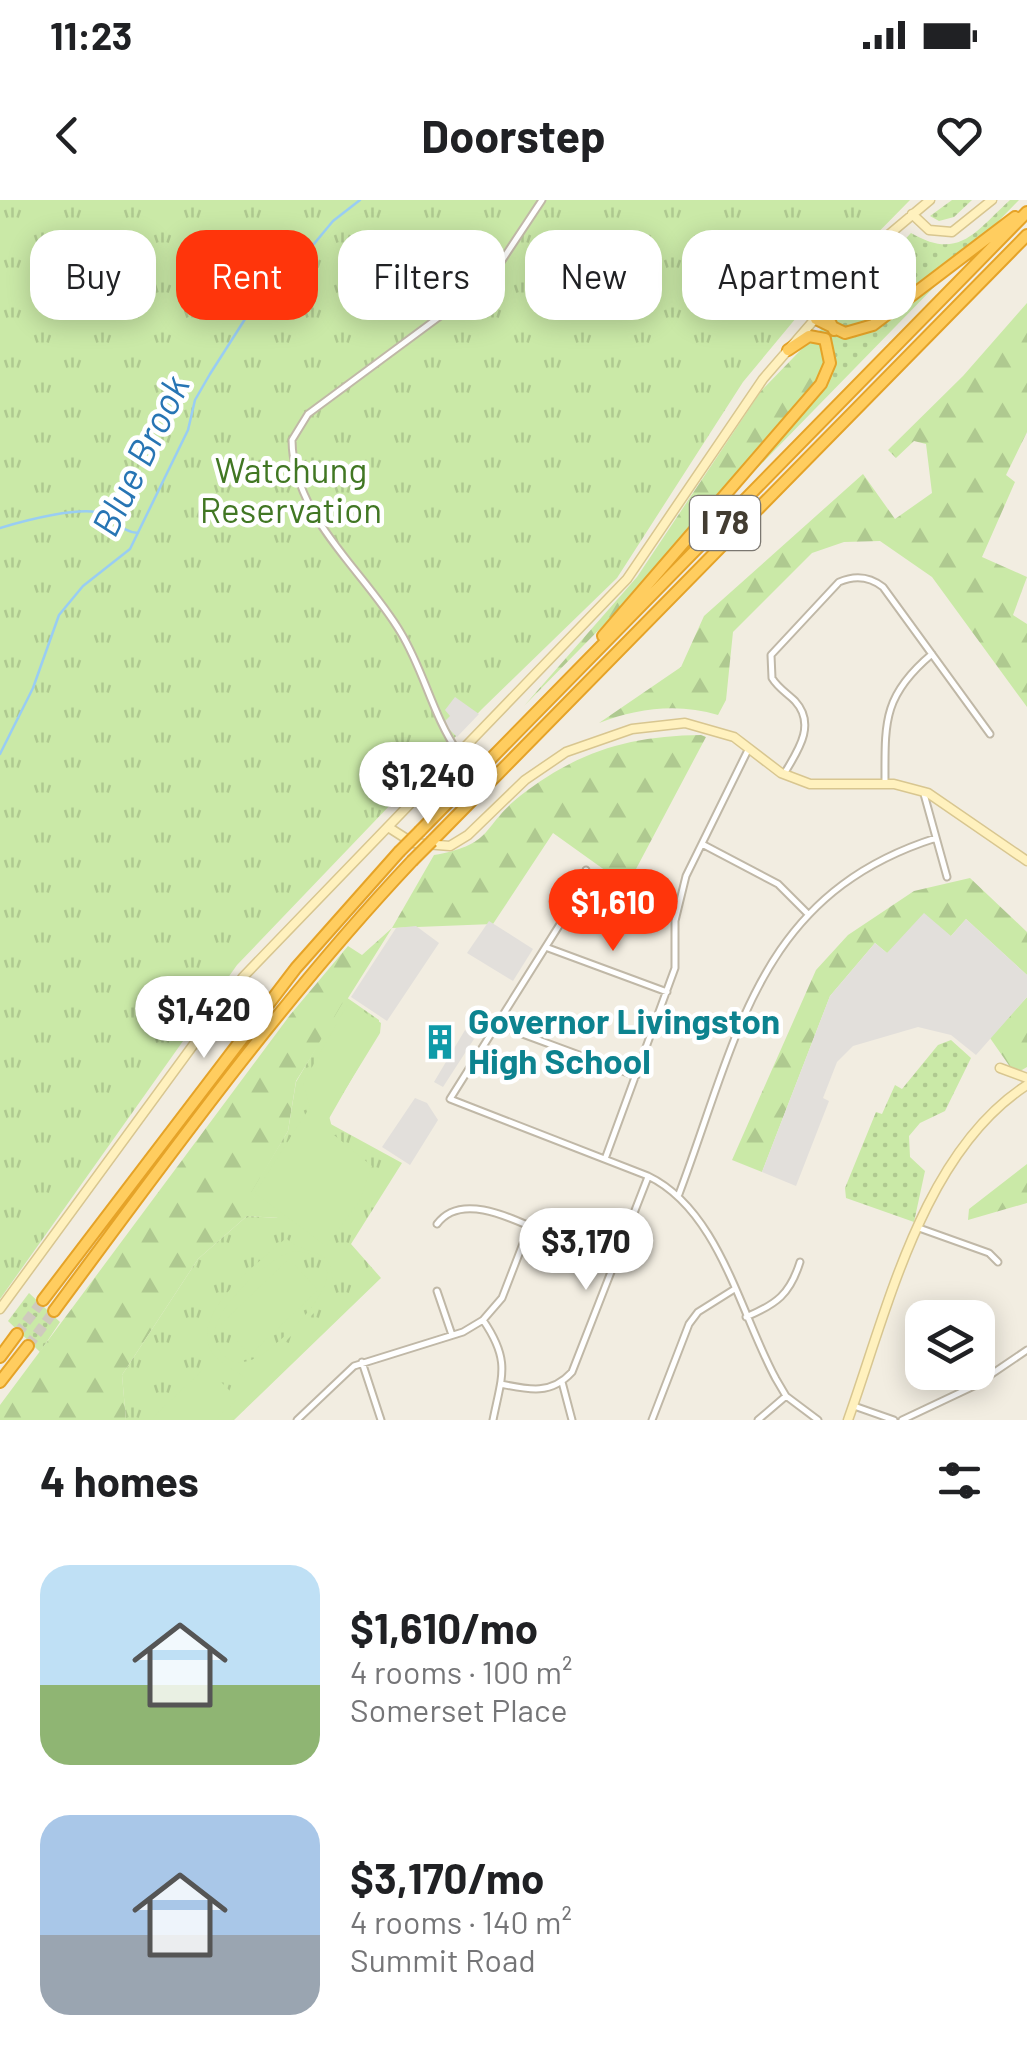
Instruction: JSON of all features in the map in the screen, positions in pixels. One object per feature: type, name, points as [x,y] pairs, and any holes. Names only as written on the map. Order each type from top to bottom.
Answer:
[{"type":"highway","points":[[814,321],[835,330],[858,331],[881,320],[1027,209]]},
{"type":"highway","name":"I 78","points":[[43,1300],[296,968],[400,852],[1027,209]]},
{"type":"highway","name":"I 78","points":[[54,1310],[338,939],[1027,235]]},
{"type":"highway","points":[[829,320],[835,330]]},
{"type":"highway","points":[[558,690],[810,398],[828,369],[825,340],[814,321]]},
{"type":"highway","points":[[788,350],[809,336],[825,340]]},
{"type":"highway","points":[[0,1357],[17,1334]]},
{"type":"highway","points":[[0,1382],[28,1346]]},
{"type":"main road","points":[[897,230],[930,200]]},
{"type":"main road","points":[[912,214],[929,230],[952,232],[992,200]]},
{"type":"main road","points":[[0,1309],[243,977],[627,579],[726,430],[814,321]]},
{"type":"main road","points":[[388,827],[414,843],[450,846],[547,763],[584,743],[632,728],[668,723],[704,726],[749,748],[784,774],[820,786],[885,784],[924,791],[1027,861]]},
{"type":"main road","points":[[848,1420],[933,1190],[956,1152],[985,1118],[1027,1082],[1000,1068]]},
{"type":"street","points":[[460,755],[444,730],[402,634],[303,499],[292,440],[308,414],[489,280],[542,200]]},
{"type":"street","points":[[784,774],[802,743],[806,726],[797,703],[774,682],[770,658],[778,644],[839,582],[859,577],[880,584],[990,734]]},
{"type":"street","points":[[885,784],[888,710],[902,684],[932,654]]},
{"type":"street","points":[[606,1160],[676,960],[678,902],[749,748]]},
{"type":"street","points":[[924,791],[947,877]]},
{"type":"street","points":[[679,1194],[771,959],[807,913],[868,866],[936,838]]},
{"type":"street","points":[[702,844],[778,884],[807,913]]},
{"type":"street","points":[[586,870],[584,886],[548,948],[450,1100],[648,1176],[679,1194],[706,1226],[786,1396],[818,1420]]},
{"type":"street","points":[[548,948],[666,992]]},
{"type":"street","points":[[498,1025],[636,1076]]},
{"type":"street","points":[[501,1384],[536,1391],[562,1382],[576,1364],[648,1176]]},
{"type":"street","points":[[437,1224],[448,1212],[461,1207],[486,1210],[564,1241]]},
{"type":"street","points":[[297,1420],[340,1375],[362,1362],[452,1336],[483,1320],[502,1298],[529,1228]]},
{"type":"street","points":[[919,1228],[989,1253],[998,1262]]},
{"type":"street","points":[[746,1317],[783,1297],[800,1262]]},
{"type":"street","points":[[652,1420],[688,1324],[698,1312],[733,1290]]},
{"type":"street","points":[[437,1291],[452,1336]]},
{"type":"street","points":[[483,1320],[502,1357],[493,1420]]},
{"type":"street","points":[[902,1420],[974,1386],[1027,1350]]},
{"type":"street","points":[[362,1362],[381,1420]]},
{"type":"street","points":[[562,1382],[572,1420]]},
{"type":"street","points":[[758,1420],[786,1396]]},
{"type":"street","points":[[853,1405],[894,1420]]},
{"type":"green space","name":"Watchung Reservation","points":[[0,200],[910,200],[881,230],[682,230],[682,320],[794,320],[743,382],[617,578],[482,709],[237,965],[0,1299]]},
{"type":"green space","points":[[952,200],[972,200],[954,217],[939,221],[930,216]]},
{"type":"green space","points":[[1010,200],[1019,200],[916,306],[916,235],[942,244],[954,243],[976,232]]},
{"type":"green space","points":[[1027,303],[1027,432],[1006,475],[1015,482],[982,557],[1027,577],[1013,615],[1027,624],[1027,707],[932,577],[880,541],[844,542],[812,553],[733,632],[726,700],[718,715],[658,709],[599,723],[681,667],[704,616],[863,474],[895,519],[932,493],[926,444],[914,441],[896,458],[888,450],[963,376]]},
{"type":"green space","points":[[829,320],[902,320],[694,533],[693,526],[834,362],[832,346],[822,328]]},
{"type":"green space","points":[[822,328],[832,345],[829,379],[693,526],[694,533],[524,706],[637,577],[761,391]]},
{"type":"green space","points":[[675,736],[706,737],[627,886],[553,833],[493,924],[392,928],[434,855],[477,840],[507,807],[541,780],[584,757],[627,743]]},
{"type":"green space","points":[[970,878],[1027,932],[1027,975],[966,919],[951,936],[887,953],[875,943],[830,996],[762,1172],[732,1160],[816,970],[848,935],[914,891]]},
{"type":"green space","points":[[392,928],[296,1081],[288,1131],[251,1194],[280,1218],[247,1216],[198,1259],[122,1375],[126,1420],[0,1420],[0,1405],[290,1015],[348,946],[362,955]]},
{"type":"green space","points":[[346,997],[379,1020],[379,1031],[327,1122],[402,1163],[351,1244],[381,1278],[234,1420],[126,1420],[122,1375],[198,1259],[247,1216],[278,1218],[250,1194],[288,1131],[296,1082]]},
{"type":"green space","points":[[1027,997],[1027,1067],[1015,1074],[990,1038]]},
{"type":"green space","points":[[349,1002],[381,1023],[380,1033],[329,1116],[334,1135],[372,1166],[359,1202],[326,1246],[255,1193],[310,1107],[303,1083]]},
{"type":"green space","points":[[951,1040],[971,1058],[945,1111],[920,1123],[909,1136],[910,1157],[925,1171],[914,1222],[846,1198],[845,1188],[876,1112],[882,1114],[895,1085],[902,1089],[938,1045]]},
{"type":"green space","points":[[1027,1164],[1027,1203],[968,1220],[969,1209]]},
{"type":"green space","points":[[286,1238],[326,1260],[331,1268],[330,1297],[247,1380],[215,1356],[208,1341],[209,1324],[228,1291]],"holes":[[[294,1251],[324,1262],[325,1284],[301,1320],[252,1360],[231,1361],[222,1354],[214,1340],[215,1328],[242,1287],[283,1255]]]},
{"type":"green space","points":[[289,1259],[318,1290],[250,1355],[221,1324]]},
{"type":"green space","points":[[29,1293],[60,1322],[40,1352],[8,1321]]},
{"type":"green space","points":[[206,1367],[238,1399],[215,1420],[150,1420]]},
{"type":"shaded area","points":[[455,697],[479,714],[457,737],[443,723],[450,716],[445,710]]},
{"type":"shaded area","points":[[924,913],[951,936],[966,919],[1027,975],[1027,997],[976,1055],[951,1035],[918,1027],[853,1046],[837,1062],[823,1098],[829,1101],[796,1186],[762,1172],[830,996],[875,943],[887,953]]},
{"type":"shaded area","points":[[489,921],[533,949],[513,981],[467,953]]},
{"type":"shaded area","points":[[416,926],[439,943],[387,1021],[351,997],[396,928]]},
{"type":"shaded area","points":[[465,1030],[474,1039],[443,1087],[434,1082]]},
{"type":"shaded area","points":[[415,1098],[427,1103],[438,1120],[410,1165],[382,1147]]},
{"type":"waterway","name":"Blue Brook","points":[[0,754],[33,688],[59,615],[83,586],[130,549],[188,430],[195,400],[247,316],[274,292],[333,221],[360,200]]},
{"type":"waterway","points":[[0,528],[82,511],[104,514],[138,533]]},
{"type":"tunnel","points":[[17,1334],[43,1300]]},
{"type":"tunnel","points":[[28,1346],[54,1311]]},
{"type":"place","name":"Governor Livingston High School","points":[[440,1042]]}]
